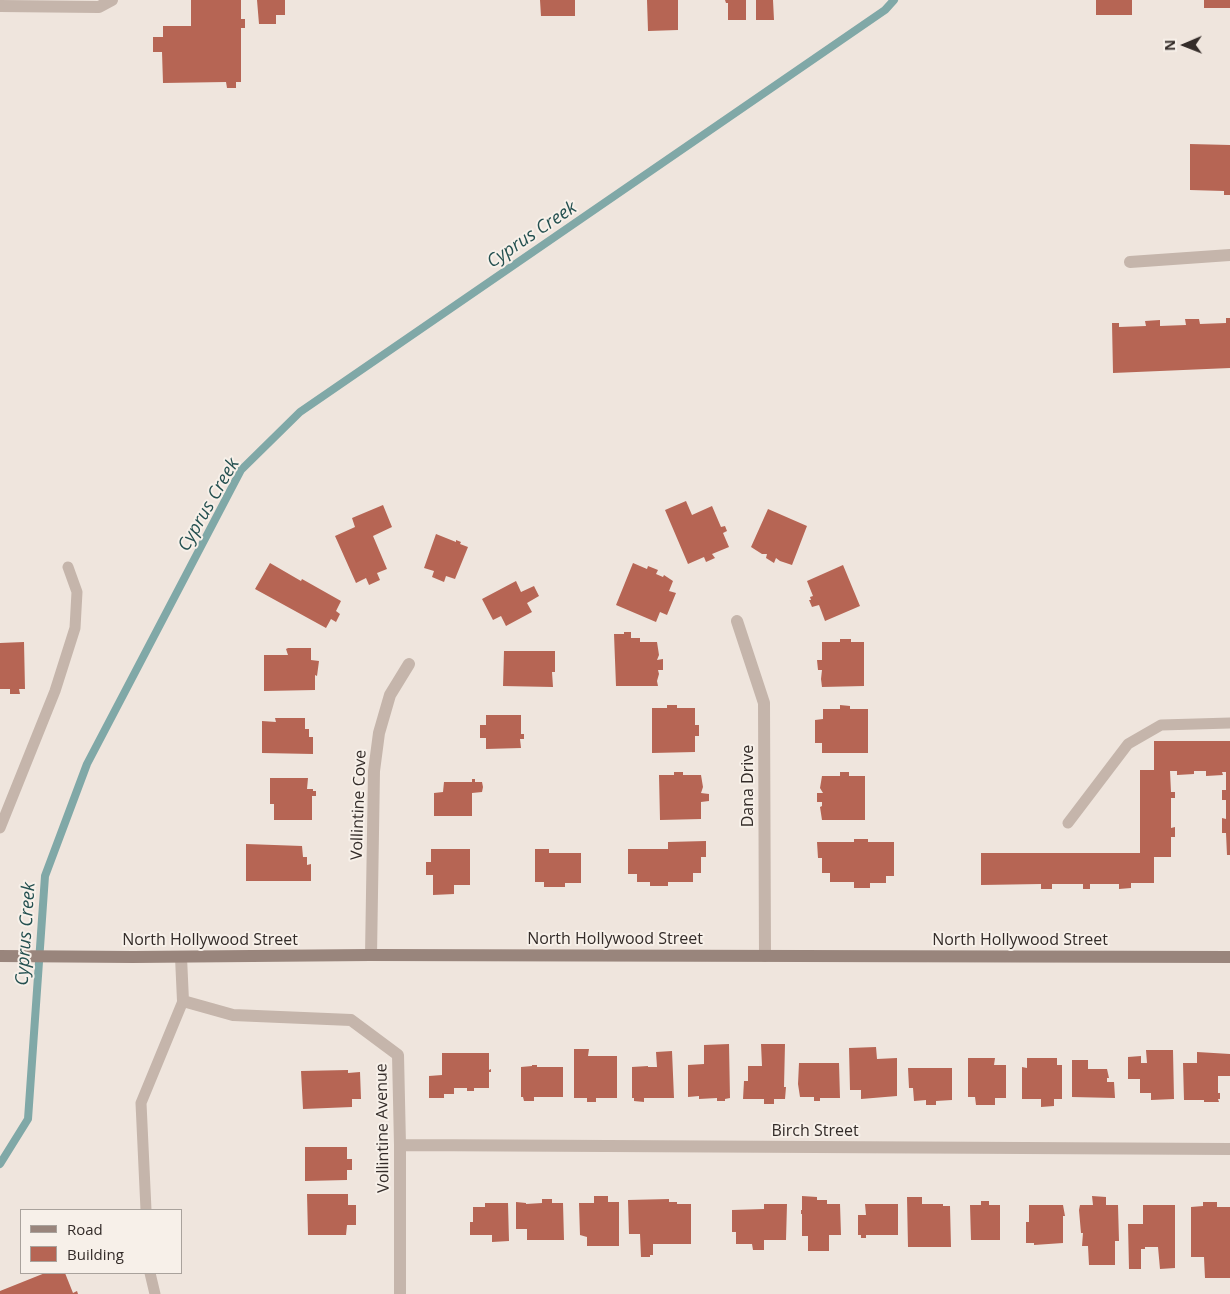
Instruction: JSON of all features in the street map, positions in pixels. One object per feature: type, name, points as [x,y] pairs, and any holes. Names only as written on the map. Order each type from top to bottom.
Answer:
[{"type":"main road","name":"North Hollywood Street","points":[[0,956],[371,955],[1230,958]]},
{"type":"street","points":[[0,6],[99,7],[112,0]]},
{"type":"street","points":[[1130,262],[1230,255]]},
{"type":"street","name":"Dana Drive","points":[[737,621],[764,703],[765,956]]},
{"type":"street","name":"Vollintine Cove","points":[[371,955],[374,771],[379,733],[390,695],[409,664]]},
{"type":"street","points":[[181,957],[183,1001]]},
{"type":"street","name":"Vollintine Avenue","points":[[183,1001],[233,1014],[351,1020],[398,1055],[400,1294]]},
{"type":"street","name":"Birch Street","points":[[400,1145],[1230,1149]]},
{"type":"lane","points":[[0,828],[55,691],[75,628],[77,592],[68,567]]},
{"type":"lane","points":[[1068,823],[1128,744],[1161,725],[1230,723]]},
{"type":"lane","points":[[146,1209],[141,1104],[183,1001]]},
{"type":"lane","points":[[150,1274],[156,1294]]},
{"type":"building","points":[[191,0],[241,0],[241,19],[245,19],[245,28],[241,28],[241,82],[236,82],[236,88],[227,88],[226,82],[163,83],[162,52],[153,52],[153,37],[163,37],[163,26],[191,26]]},
{"type":"building","points":[[257,0],[285,0],[285,15],[276,15],[276,24],[259,24]]},
{"type":"building","points":[[540,0],[575,0],[575,16],[541,16]]},
{"type":"building","points":[[647,0],[678,0],[678,30],[648,31]]},
{"type":"building","points":[[725,0],[746,0],[746,20],[728,20],[728,3]]},
{"type":"building","points":[[756,0],[773,0],[774,20],[756,20]]},
{"type":"building","points":[[1096,0],[1132,0],[1132,15],[1096,15]]},
{"type":"building","points":[[1204,0],[1230,0],[1230,8],[1204,8]]},
{"type":"building","points":[[1190,144],[1230,145],[1230,195],[1224,195],[1224,191],[1190,190]]},
{"type":"building","points":[[1226,318],[1230,318],[1230,368],[1113,373],[1112,323],[1119,323],[1119,327],[1146,326],[1145,321],[1160,320],[1160,326],[1186,325],[1185,319],[1199,319],[1200,324],[1226,323]]},
{"type":"building","points":[[686,501],[692,515],[712,506],[721,527],[725,526],[727,531],[723,533],[729,547],[712,554],[715,558],[706,562],[704,557],[688,564],[665,510]]},
{"type":"building","points":[[383,505],[392,527],[373,536],[387,569],[377,573],[380,580],[369,585],[366,578],[356,583],[335,536],[355,527],[352,518]]},
{"type":"building","points":[[768,509],[807,526],[792,565],[776,558],[774,563],[766,558],[767,554],[762,554],[751,547]]},
{"type":"building","points":[[436,534],[456,542],[456,540],[461,542],[460,544],[468,547],[455,579],[446,576],[444,582],[432,577],[434,571],[424,568]]},
{"type":"building","points":[[270,563],[341,601],[336,611],[340,614],[336,622],[331,619],[326,628],[255,589]]},
{"type":"building","points":[[633,563],[647,569],[648,566],[658,570],[656,574],[663,577],[664,575],[673,581],[669,591],[676,593],[667,615],[660,612],[656,622],[616,605]]},
{"type":"building","points":[[843,565],[860,606],[825,621],[819,605],[812,607],[809,600],[813,596],[807,581]]},
{"type":"building","points":[[516,581],[521,592],[534,586],[539,596],[527,603],[532,612],[506,626],[501,616],[493,620],[482,599]]},
{"type":"building","points":[[624,632],[631,632],[631,638],[640,638],[640,642],[657,642],[659,655],[657,660],[663,659],[663,670],[658,670],[658,686],[616,686],[614,634],[624,634]]},
{"type":"building","points":[[840,639],[851,639],[851,642],[864,642],[864,686],[822,687],[822,670],[818,670],[817,660],[822,660],[822,642],[840,642]]},
{"type":"building","points":[[24,642],[25,689],[19,689],[20,694],[10,694],[10,689],[0,689],[0,643]]},
{"type":"building","points":[[311,648],[311,660],[319,661],[317,676],[315,675],[315,690],[264,691],[264,655],[288,655],[286,649]]},
{"type":"building","points":[[504,651],[555,651],[555,672],[552,672],[553,687],[503,686]]},
{"type":"building","points":[[667,705],[677,705],[677,708],[695,708],[695,725],[699,725],[699,736],[695,736],[695,752],[652,753],[652,708],[667,708]]},
{"type":"building","points":[[840,705],[850,706],[850,709],[868,709],[868,753],[822,753],[822,743],[815,743],[815,720],[823,719],[823,709],[840,709]]},
{"type":"building","points":[[486,715],[521,715],[521,734],[524,734],[524,739],[520,739],[521,748],[486,749],[486,738],[480,738],[480,725],[486,725]]},
{"type":"building","points":[[275,718],[305,718],[305,729],[309,729],[309,737],[313,737],[313,754],[262,753],[262,721],[276,722]]},
{"type":"building","points":[[1154,741],[1230,741],[1230,855],[1227,855],[1226,833],[1222,833],[1222,818],[1226,819],[1226,800],[1222,800],[1222,790],[1226,790],[1226,772],[1222,772],[1223,775],[1206,776],[1206,771],[1194,771],[1194,774],[1177,775],[1177,771],[1170,771],[1171,792],[1175,792],[1175,798],[1171,798],[1171,828],[1175,827],[1175,837],[1171,837],[1171,857],[1154,857],[1154,883],[1131,883],[1131,888],[1119,889],[1119,884],[1090,884],[1090,889],[1083,889],[1083,884],[1052,884],[1052,889],[1041,889],[1041,884],[981,885],[981,853],[1140,853],[1140,770],[1154,770]]},
{"type":"building","points":[[674,772],[683,772],[683,775],[701,775],[703,787],[701,793],[709,794],[709,801],[701,802],[701,819],[660,820],[659,775],[674,775]]},
{"type":"building","points":[[840,772],[849,772],[849,776],[865,776],[865,820],[822,820],[820,807],[822,802],[817,802],[817,793],[823,793],[820,788],[822,776],[840,776]]},
{"type":"building","points":[[270,778],[308,778],[307,789],[316,791],[316,796],[312,796],[312,820],[274,820],[274,804],[270,804]]},
{"type":"building","points":[[472,779],[475,779],[475,782],[482,782],[483,787],[482,792],[472,793],[472,816],[434,816],[434,793],[443,792],[444,782],[472,782]]},
{"type":"building","points":[[854,839],[868,839],[868,842],[894,842],[894,876],[886,876],[886,883],[870,883],[870,888],[854,888],[854,882],[830,882],[830,873],[822,873],[822,858],[818,858],[817,842],[854,842]]},
{"type":"building","points":[[706,841],[706,857],[701,857],[701,873],[693,873],[693,882],[668,882],[668,886],[650,886],[650,882],[637,882],[637,874],[628,874],[628,849],[668,849],[668,842]]},
{"type":"building","points":[[246,844],[302,846],[303,857],[307,857],[307,865],[311,864],[311,881],[246,881]]},
{"type":"building","points":[[431,849],[470,849],[470,885],[454,885],[454,894],[433,895],[433,875],[426,875],[426,862],[431,862]]},
{"type":"building","points":[[535,849],[549,849],[549,853],[581,853],[581,883],[565,883],[565,887],[544,887],[544,882],[535,882]]},
{"type":"building","points":[[729,1044],[730,1098],[725,1099],[725,1101],[717,1101],[717,1098],[699,1099],[699,1096],[688,1097],[688,1065],[704,1064],[704,1045]]},
{"type":"building","points":[[761,1044],[785,1044],[785,1099],[774,1099],[774,1104],[764,1104],[764,1099],[743,1099],[744,1081],[748,1081],[748,1066],[762,1066]]},
{"type":"building","points":[[876,1047],[877,1059],[897,1058],[897,1096],[861,1099],[861,1090],[850,1090],[849,1048]]},
{"type":"building","points":[[574,1049],[589,1049],[588,1056],[617,1056],[617,1098],[596,1098],[596,1102],[587,1102],[587,1098],[574,1098]]},
{"type":"building","points":[[1146,1050],[1173,1050],[1174,1099],[1151,1100],[1151,1093],[1140,1093],[1140,1079],[1128,1079],[1128,1057],[1141,1056],[1141,1063],[1147,1063]]},
{"type":"building","points":[[672,1051],[674,1098],[644,1098],[644,1102],[634,1101],[634,1098],[632,1098],[632,1067],[657,1067],[656,1052]]},
{"type":"building","points":[[1197,1052],[1230,1054],[1230,1076],[1218,1076],[1219,1102],[1184,1100],[1183,1063],[1197,1063]]},
{"type":"building","points":[[442,1053],[489,1053],[489,1070],[491,1069],[491,1072],[489,1072],[489,1088],[474,1088],[474,1091],[467,1091],[467,1088],[454,1088],[454,1094],[444,1094],[444,1098],[429,1098],[429,1076],[442,1075]]},
{"type":"building","points":[[968,1058],[995,1058],[994,1065],[1006,1065],[1006,1098],[995,1098],[995,1105],[976,1105],[975,1097],[968,1097]]},
{"type":"building","points":[[1027,1058],[1057,1058],[1057,1065],[1062,1065],[1062,1099],[1054,1099],[1054,1106],[1041,1107],[1041,1099],[1022,1099],[1022,1067],[1027,1068]]},
{"type":"building","points":[[1072,1060],[1088,1060],[1088,1069],[1107,1069],[1109,1078],[1107,1078],[1107,1082],[1114,1082],[1115,1098],[1072,1097]]},
{"type":"building","points":[[799,1063],[839,1063],[840,1098],[820,1098],[820,1101],[814,1101],[814,1097],[800,1097],[798,1084]]},
{"type":"building","points":[[537,1065],[537,1067],[563,1067],[563,1097],[534,1097],[534,1101],[524,1101],[523,1097],[521,1097],[521,1067]]},
{"type":"building","points":[[908,1068],[952,1068],[952,1100],[936,1101],[936,1105],[926,1105],[926,1100],[914,1101],[913,1088],[909,1088]]},
{"type":"building","points":[[348,1070],[348,1073],[360,1072],[361,1099],[352,1099],[352,1107],[303,1109],[301,1071]]},
{"type":"building","points":[[305,1147],[347,1147],[347,1159],[352,1159],[352,1170],[347,1170],[347,1180],[305,1181]]},
{"type":"building","points":[[307,1194],[348,1194],[348,1205],[356,1205],[356,1225],[347,1225],[346,1235],[308,1235]]},
{"type":"building","points":[[594,1196],[608,1196],[608,1202],[619,1202],[619,1246],[587,1246],[587,1237],[580,1235],[579,1203],[594,1203]]},
{"type":"building","points":[[802,1196],[817,1197],[817,1200],[827,1200],[827,1204],[840,1204],[841,1235],[829,1235],[829,1251],[808,1251],[808,1236],[802,1236]]},
{"type":"building","points":[[1092,1196],[1106,1197],[1106,1205],[1118,1205],[1119,1241],[1115,1241],[1115,1265],[1089,1265],[1088,1246],[1082,1246],[1083,1233],[1081,1233],[1080,1205],[1093,1205]]},
{"type":"building","points":[[907,1197],[922,1197],[922,1204],[950,1206],[951,1247],[908,1247]]},
{"type":"building","points":[[542,1199],[552,1199],[552,1203],[563,1203],[564,1240],[527,1240],[527,1229],[516,1229],[516,1202],[526,1204],[542,1203]]},
{"type":"building","points":[[669,1199],[669,1202],[677,1202],[677,1204],[691,1204],[691,1244],[653,1244],[653,1255],[641,1257],[640,1234],[629,1234],[628,1200]]},
{"type":"building","points":[[981,1201],[989,1201],[989,1205],[1000,1205],[1000,1240],[971,1240],[970,1205],[981,1205]]},
{"type":"building","points":[[1203,1202],[1217,1202],[1217,1207],[1230,1207],[1230,1278],[1205,1278],[1204,1257],[1191,1257],[1191,1207],[1203,1206]]},
{"type":"building","points":[[485,1203],[508,1203],[509,1241],[492,1242],[492,1235],[470,1235],[470,1222],[473,1222],[473,1207],[485,1207]]},
{"type":"building","points":[[764,1204],[787,1204],[786,1240],[764,1240],[764,1250],[753,1250],[752,1244],[736,1244],[736,1232],[732,1232],[732,1210],[764,1209]]},
{"type":"building","points":[[865,1204],[898,1204],[898,1235],[866,1235],[866,1238],[861,1238],[861,1235],[858,1235],[858,1215],[866,1215]]},
{"type":"building","points":[[1029,1205],[1063,1205],[1065,1216],[1063,1216],[1063,1243],[1034,1245],[1034,1243],[1026,1243],[1026,1222],[1029,1222]]},
{"type":"building","points":[[1143,1205],[1175,1205],[1175,1268],[1160,1269],[1158,1247],[1145,1247],[1145,1249],[1141,1249],[1141,1269],[1129,1269],[1128,1224],[1143,1224]]},
{"type":"building","points":[[42,1274],[65,1274],[73,1293],[77,1291],[78,1294],[0,1294],[0,1291]]},
{"type":"waterway","name":"Cyprus Creek","points":[[0,1164],[28,1119],[45,876],[87,764],[241,470],[300,412],[885,10],[894,0]]}]
